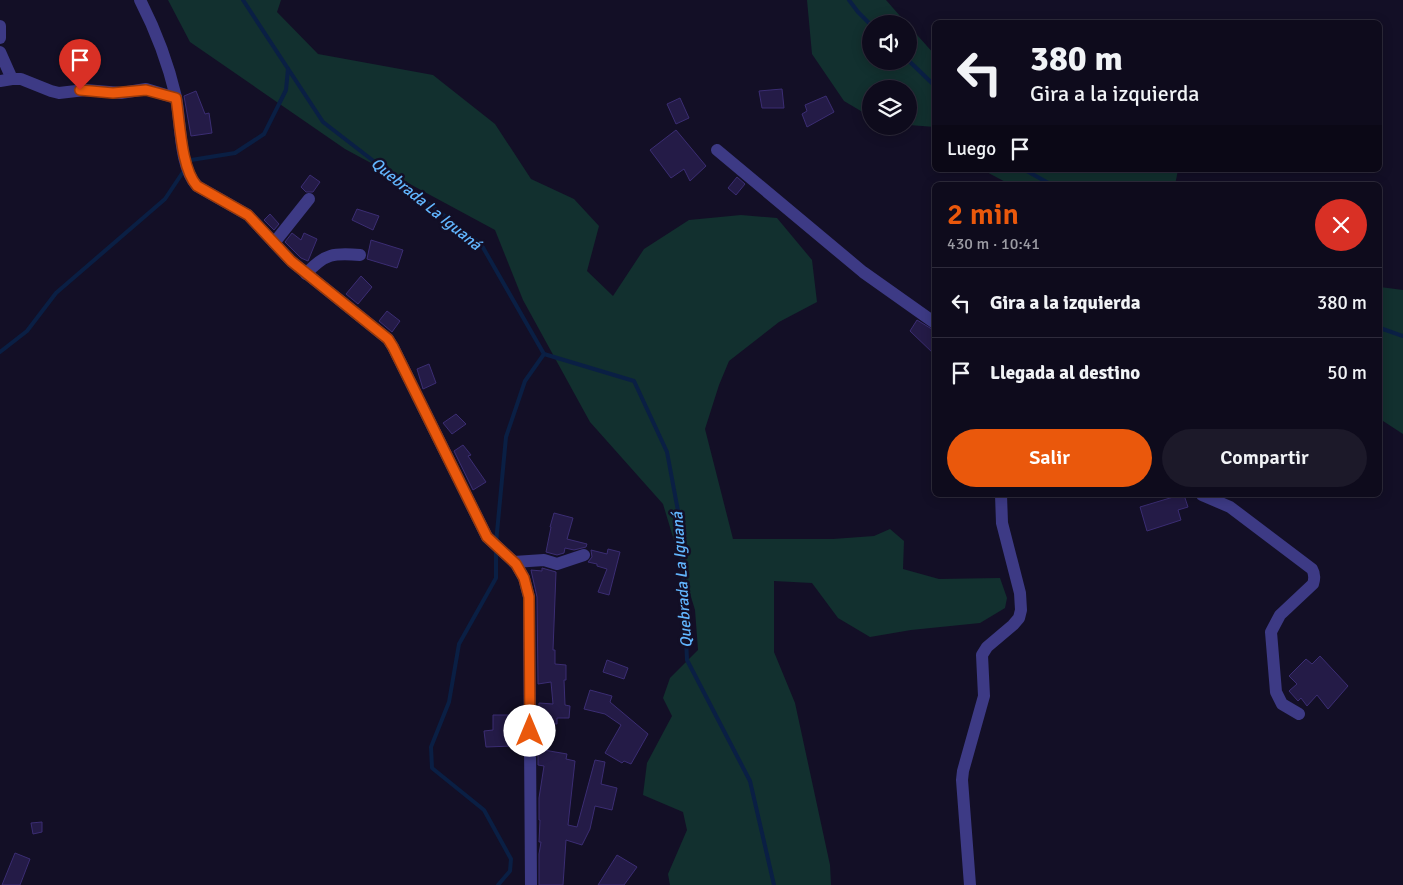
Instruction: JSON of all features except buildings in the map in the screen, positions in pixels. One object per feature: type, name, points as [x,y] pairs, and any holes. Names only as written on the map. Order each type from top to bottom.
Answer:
[{"type":"street","points":[[140,0],[163,51],[176,98],[186,165],[192,180],[197,186],[248,215],[291,261],[388,339],[487,537],[506,553],[524,578],[529,597],[531,885]]},
{"type":"street","points":[[0,26],[0,38]]},
{"type":"street","points":[[0,52],[6,80],[21,79],[51,91],[59,92],[85,90],[113,93],[146,90],[176,98]]},
{"type":"street","points":[[717,150],[863,272],[932,321]]},
{"type":"street","points":[[274,243],[309,199]]},
{"type":"street","points":[[306,274],[318,262],[338,253],[360,255]]},
{"type":"street","points":[[970,885],[962,780],[984,696],[982,655],[987,647],[1013,625],[1019,618],[1021,610],[1020,593],[1002,522],[1001,497]]},
{"type":"street","points":[[1207,497],[1230,507],[1314,572],[1313,584],[1280,615],[1271,632],[1276,692],[1282,704],[1299,714]]},
{"type":"street","points":[[514,562],[544,560],[557,564],[584,554]]},
{"type":"green space","points":[[168,0],[281,0],[277,12],[318,54],[433,75],[495,124],[531,179],[574,199],[599,226],[587,271],[613,296],[644,249],[689,220],[741,215],[777,218],[812,260],[817,302],[779,322],[729,361],[705,429],[733,539],[833,539],[874,536],[890,529],[904,541],[903,569],[939,579],[1000,578],[1007,598],[1005,608],[980,623],[911,630],[870,637],[838,618],[812,583],[774,581],[774,652],[795,703],[830,865],[831,885],[670,885],[668,874],[687,830],[683,812],[643,795],[647,763],[672,716],[663,698],[670,678],[698,650],[695,610],[663,504],[590,422],[523,300],[495,230],[345,149],[190,42]]},
{"type":"green space","points":[[807,0],[886,0],[899,15],[862,15],[862,70],[917,70],[917,35],[932,52],[932,127],[917,126],[917,80],[862,80],[862,112],[844,101],[812,54]]},
{"type":"green space","points":[[987,172],[1178,172],[1176,182],[1005,182]]},
{"type":"green space","points":[[1382,287],[1403,290],[1403,434],[1382,420]]},
{"type":"waterway","name":"Quebrada La Iguaná","points":[[243,0],[323,122],[481,244],[544,354],[634,381],[667,452],[681,527],[687,660],[750,781],[774,885]]},
{"type":"waterway","points":[[849,0],[862,16]]},
{"type":"waterway","points":[[191,160],[235,153],[264,134],[286,90],[288,69]]},
{"type":"waterway","points":[[917,69],[932,83]]},
{"type":"waterway","points":[[0,352],[27,331],[56,293],[165,199],[183,172]]},
{"type":"waterway","points":[[1029,172],[1047,182]]},
{"type":"waterway","points":[[1382,329],[1403,336]]},
{"type":"waterway","points":[[496,543],[506,437],[525,381],[544,354]]},
{"type":"waterway","points":[[496,550],[496,578],[459,644],[449,702],[431,747],[432,768],[484,810],[511,859],[510,871],[498,885]]},
{"type":"route","points":[[80,90],[113,93],[152,90],[176,98],[186,165],[192,180],[197,186],[248,215],[291,261],[388,339],[487,537],[516,564],[524,578],[529,597],[530,731]]}]
